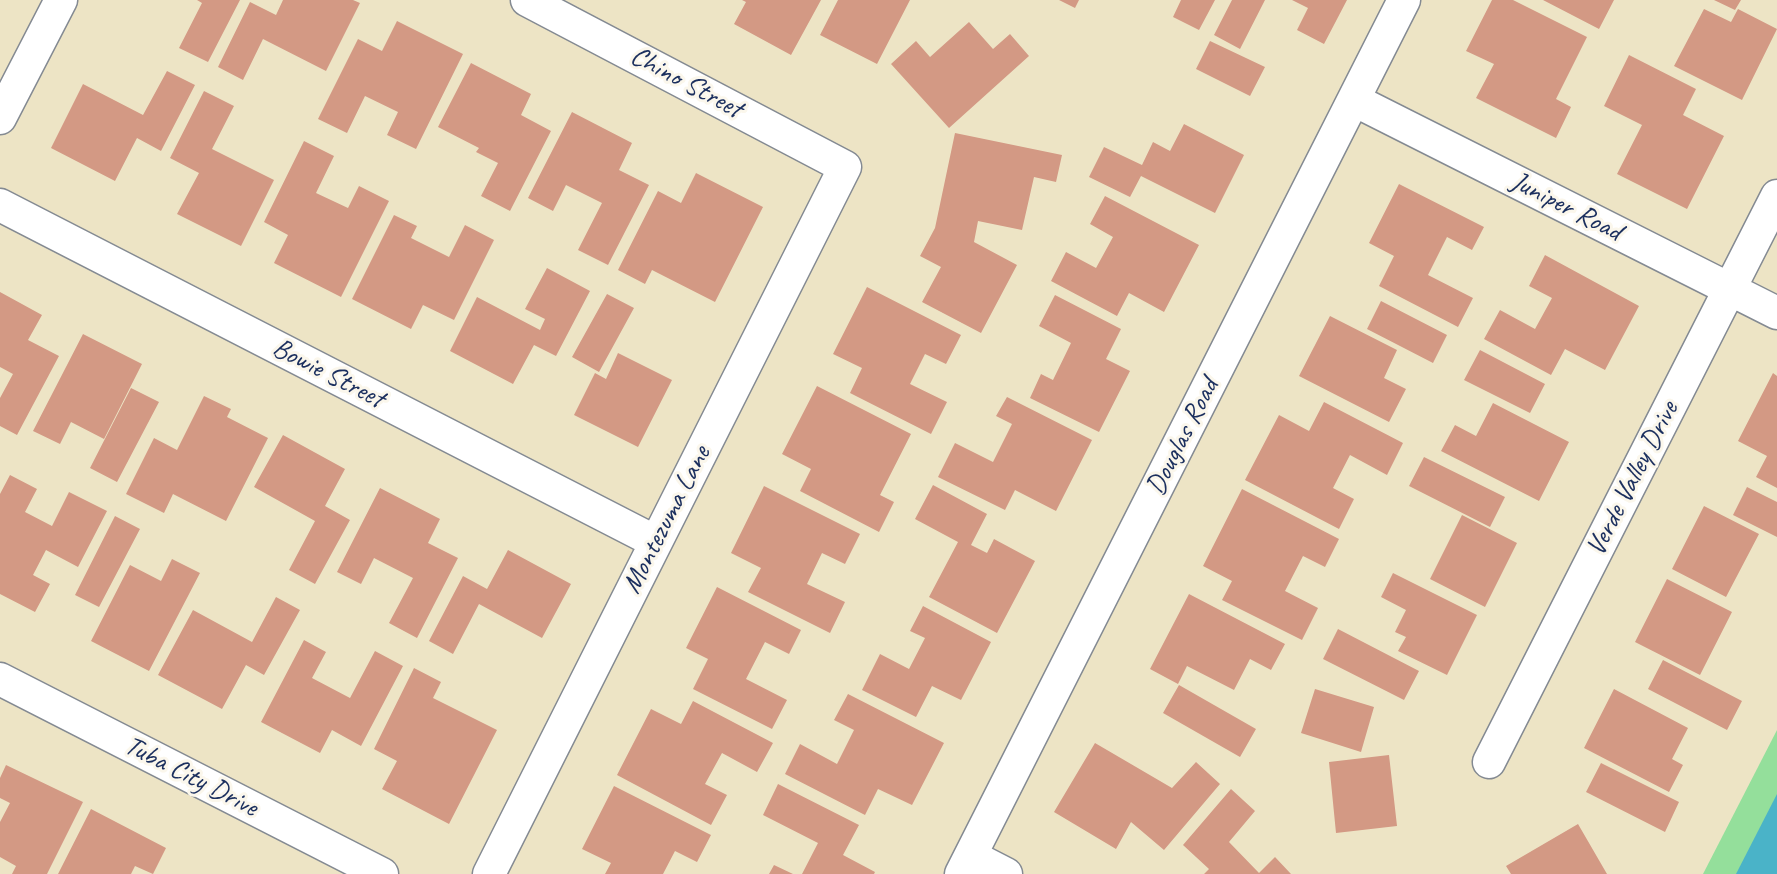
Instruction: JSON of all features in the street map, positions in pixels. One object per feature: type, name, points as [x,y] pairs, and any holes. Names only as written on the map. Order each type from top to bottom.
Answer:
[{"type":"street","points":[[0,118],[61,0]]},
{"type":"street","name":"Chino Street","points":[[527,0],[845,167]]},
{"type":"street","name":"Douglas Road","points":[[966,865],[1404,0]]},
{"type":"street","name":"Juniper Road","points":[[1354,100],[1777,313]]},
{"type":"street","name":"Montezuma Lane","points":[[489,874],[845,167]]},
{"type":"street","name":"Verde Valley Drive","points":[[1489,762],[1777,196]]},
{"type":"street","name":"Bowie Street","points":[[0,205],[656,542]]},
{"type":"street","name":"Tuba City Drive","points":[[0,679],[382,874]]},
{"type":"street","points":[[966,865],[1006,874]]},
{"type":"green space","points":[[1777,730],[1777,874],[1703,874]]},
{"type":"water","points":[[1777,794],[1777,874],[1736,874]]},
{"type":"building","points":[[197,0],[240,0],[208,62],[179,48],[202,3]]},
{"type":"building","points":[[283,0],[353,0],[360,3],[326,71],[263,39],[243,80],[218,67],[250,2],[276,15]]},
{"type":"building","points":[[742,0],[821,0],[791,55],[734,24],[746,2]]},
{"type":"building","points":[[838,0],[910,0],[877,64],[820,35]]},
{"type":"building","points":[[1059,0],[1079,0],[1075,8]]},
{"type":"building","points":[[1181,0],[1215,0],[1199,30],[1173,17]]},
{"type":"building","points":[[1232,0],[1265,0],[1240,49],[1214,35]]},
{"type":"building","points":[[1292,0],[1347,0],[1324,44],[1297,30],[1308,8]]},
{"type":"building","points":[[1492,0],[1513,0],[1587,37],[1556,99],[1571,107],[1556,138],[1476,98],[1494,64],[1466,51]]},
{"type":"building","points":[[1543,0],[1614,0],[1599,29]]},
{"type":"building","points":[[1714,0],[1741,0],[1735,10]]},
{"type":"building","points":[[1704,9],[1731,22],[1738,9],[1777,29],[1742,100],[1674,66]]},
{"type":"building","points":[[397,21],[463,54],[416,149],[387,135],[398,112],[365,96],[347,133],[318,119],[358,39],[382,51]]},
{"type":"building","points":[[969,22],[993,49],[1010,34],[1029,56],[949,128],[891,64],[916,41],[930,57]]},
{"type":"building","points":[[1210,41],[1265,67],[1250,96],[1196,69]]},
{"type":"building","points":[[1629,55],[1696,89],[1683,115],[1724,136],[1687,209],[1617,174],[1642,125],[1604,106]]},
{"type":"building","points":[[471,63],[531,94],[521,115],[551,131],[510,211],[481,196],[498,163],[476,152],[479,148],[438,127]]},
{"type":"building","points":[[167,71],[195,85],[161,151],[137,138],[115,181],[51,148],[83,84],[143,115]]},
{"type":"building","points":[[204,91],[234,106],[212,149],[274,180],[241,246],[177,214],[199,173],[170,158]]},
{"type":"building","points":[[572,112],[632,143],[619,170],[649,185],[608,265],[578,250],[602,203],[566,185],[553,211],[528,198]]},
{"type":"building","points":[[1184,124],[1244,155],[1215,213],[1141,176],[1130,197],[1089,177],[1104,147],[1142,165],[1153,142],[1170,151]]},
{"type":"building","points":[[955,133],[1062,155],[1056,182],[1034,177],[1022,230],[978,221],[974,242],[1017,265],[981,333],[922,302],[941,267],[920,256],[935,228]]},
{"type":"building","points":[[304,141],[334,156],[316,193],[348,208],[359,186],[389,201],[341,297],[274,263],[288,235],[264,222]]},
{"type":"building","points":[[696,173],[763,207],[715,302],[652,270],[645,284],[618,270],[658,191],[681,203]]},
{"type":"building","points":[[1399,184],[1484,227],[1472,250],[1447,237],[1428,275],[1473,298],[1458,327],[1379,286],[1394,256],[1369,243]]},
{"type":"building","points":[[1105,196],[1199,245],[1164,312],[1129,293],[1117,316],[1051,281],[1066,252],[1096,268],[1113,237],[1090,224]]},
{"type":"building","points":[[394,215],[417,226],[411,238],[449,257],[465,225],[494,240],[454,320],[423,305],[411,329],[352,299]]},
{"type":"building","points":[[1545,255],[1639,306],[1605,370],[1565,349],[1551,375],[1484,339],[1500,310],[1535,329],[1552,298],[1529,286]]},
{"type":"building","points":[[547,268],[590,291],[556,356],[534,345],[513,384],[450,351],[477,297],[540,330],[545,319],[525,309]]},
{"type":"building","points":[[867,287],[961,335],[946,364],[925,354],[910,384],[947,402],[931,434],[850,393],[862,368],[833,354]]},
{"type":"building","points":[[0,292],[42,315],[28,340],[59,356],[17,435],[0,426],[0,398],[13,374],[0,367]]},
{"type":"building","points":[[607,294],[634,308],[599,372],[572,357]]},
{"type":"building","points":[[1055,295],[1121,329],[1106,359],[1130,371],[1099,432],[1030,398],[1041,374],[1053,380],[1071,343],[1039,326]]},
{"type":"building","points":[[1381,301],[1447,335],[1433,363],[1367,329]]},
{"type":"building","points":[[1330,316],[1397,350],[1384,378],[1406,389],[1389,422],[1299,376]]},
{"type":"building","points":[[83,334],[142,364],[104,439],[71,422],[60,444],[33,431]]},
{"type":"building","points":[[1480,350],[1545,384],[1530,413],[1464,380]]},
{"type":"building","points":[[618,353],[672,380],[638,447],[574,415],[595,373],[606,379]]},
{"type":"building","points":[[1773,373],[1777,376],[1777,488],[1756,477],[1767,456],[1738,441]]},
{"type":"building","points":[[817,386],[911,434],[880,495],[894,502],[879,532],[800,491],[811,469],[782,454]]},
{"type":"building","points":[[131,388],[159,402],[117,482],[90,468]]},
{"type":"building","points":[[204,396],[231,409],[227,417],[268,438],[226,521],[173,494],[164,513],[126,494],[154,438],[177,450]]},
{"type":"building","points":[[1007,397],[1092,440],[1056,511],[1015,490],[1005,510],[938,477],[955,443],[993,462],[1012,424],[996,416]]},
{"type":"building","points":[[1324,402],[1403,443],[1387,475],[1350,455],[1333,488],[1354,499],[1339,529],[1245,480],[1279,415],[1309,431]]},
{"type":"building","points":[[1493,403],[1569,442],[1539,501],[1441,451],[1455,425],[1476,436]]},
{"type":"building","points":[[283,435],[345,469],[325,506],[350,520],[315,584],[289,570],[315,521],[254,487]]},
{"type":"building","points":[[1424,457],[1505,497],[1490,527],[1409,486]]},
{"type":"building","points":[[10,475],[37,489],[25,512],[52,526],[69,492],[107,511],[78,567],[46,550],[33,575],[50,584],[35,612],[0,594],[0,494]]},
{"type":"building","points":[[933,485],[987,514],[971,545],[987,553],[994,539],[1035,561],[997,633],[929,597],[958,542],[915,519]]},
{"type":"building","points":[[764,486],[860,534],[845,564],[822,553],[807,584],[845,602],[830,633],[748,592],[761,568],[731,553]]},
{"type":"building","points":[[1747,487],[1777,502],[1777,537],[1733,515]]},
{"type":"building","points":[[380,488],[440,519],[428,543],[458,558],[417,638],[389,623],[413,578],[374,558],[361,584],[337,572]]},
{"type":"building","points":[[1242,489],[1339,539],[1325,567],[1303,556],[1285,591],[1318,608],[1302,640],[1222,600],[1232,581],[1203,566]]},
{"type":"building","points":[[1704,506],[1759,534],[1726,597],[1672,569]]},
{"type":"building","points":[[1462,515],[1517,543],[1485,607],[1430,579]]},
{"type":"building","points":[[115,516],[140,529],[99,607],[75,595]]},
{"type":"building","points":[[508,550],[571,584],[542,638],[479,604],[453,654],[429,641],[463,576],[487,589]]},
{"type":"building","points":[[172,559],[200,573],[149,671],[91,641],[130,565],[161,581]]},
{"type":"building","points":[[1393,573],[1477,615],[1447,675],[1398,651],[1406,637],[1395,632],[1406,610],[1381,597]]},
{"type":"building","points":[[1667,579],[1732,612],[1700,675],[1635,642]]},
{"type":"building","points":[[717,587],[801,630],[789,654],[765,642],[746,679],[787,700],[772,729],[693,689],[708,659],[686,648]]},
{"type":"building","points":[[1189,594],[1285,644],[1271,670],[1250,659],[1234,690],[1187,666],[1178,684],[1150,669]]},
{"type":"building","points":[[276,597],[300,610],[264,675],[246,665],[222,709],[158,675],[193,610],[252,642]]},
{"type":"building","points":[[923,606],[991,642],[961,700],[932,686],[916,717],[862,690],[880,654],[909,669],[925,638],[910,631]]},
{"type":"building","points":[[1338,629],[1419,671],[1404,700],[1323,659]]},
{"type":"building","points":[[304,640],[326,652],[312,678],[350,698],[375,651],[403,666],[361,746],[332,730],[320,753],[261,722]]},
{"type":"building","points":[[1663,660],[1742,701],[1727,730],[1648,689]]},
{"type":"building","points":[[414,668],[441,682],[433,698],[497,730],[449,824],[382,789],[397,761],[374,749]]},
{"type":"building","points":[[1179,685],[1256,729],[1240,757],[1163,713]]},
{"type":"building","points":[[1315,689],[1374,707],[1361,752],[1301,733]]},
{"type":"building","points":[[1614,689],[1688,728],[1672,759],[1683,765],[1669,792],[1584,748]]},
{"type":"building","points":[[848,694],[944,743],[912,805],[878,789],[865,815],[785,774],[800,744],[837,764],[854,730],[834,720]]},
{"type":"building","points":[[693,701],[773,743],[757,772],[722,753],[705,784],[727,795],[711,825],[617,775],[651,709],[681,724]]},
{"type":"building","points":[[1095,743],[1172,788],[1196,762],[1220,784],[1164,850],[1131,822],[1116,849],[1054,812]]},
{"type":"building","points":[[1389,755],[1397,826],[1336,833],[1329,762]]},
{"type":"building","points":[[1601,763],[1679,802],[1665,832],[1586,792]]},
{"type":"building","points":[[6,765],[83,802],[47,874],[12,874],[16,866],[0,857],[0,822],[10,803],[0,798],[0,778]]},
{"type":"building","points":[[778,784],[859,825],[843,855],[875,872],[874,874],[802,874],[818,843],[763,815]]},
{"type":"building","points":[[614,786],[711,835],[697,862],[675,851],[663,874],[605,874],[611,863],[582,849]]},
{"type":"building","points":[[1231,789],[1255,811],[1229,842],[1259,873],[1275,857],[1291,874],[1204,874],[1209,869],[1183,845]]},
{"type":"building","points":[[91,809],[166,848],[153,874],[135,866],[131,874],[58,874]]},
{"type":"building","points":[[1578,824],[1607,874],[1511,874],[1506,866]]},
{"type":"building","points":[[774,865],[793,874],[769,874]]}]
